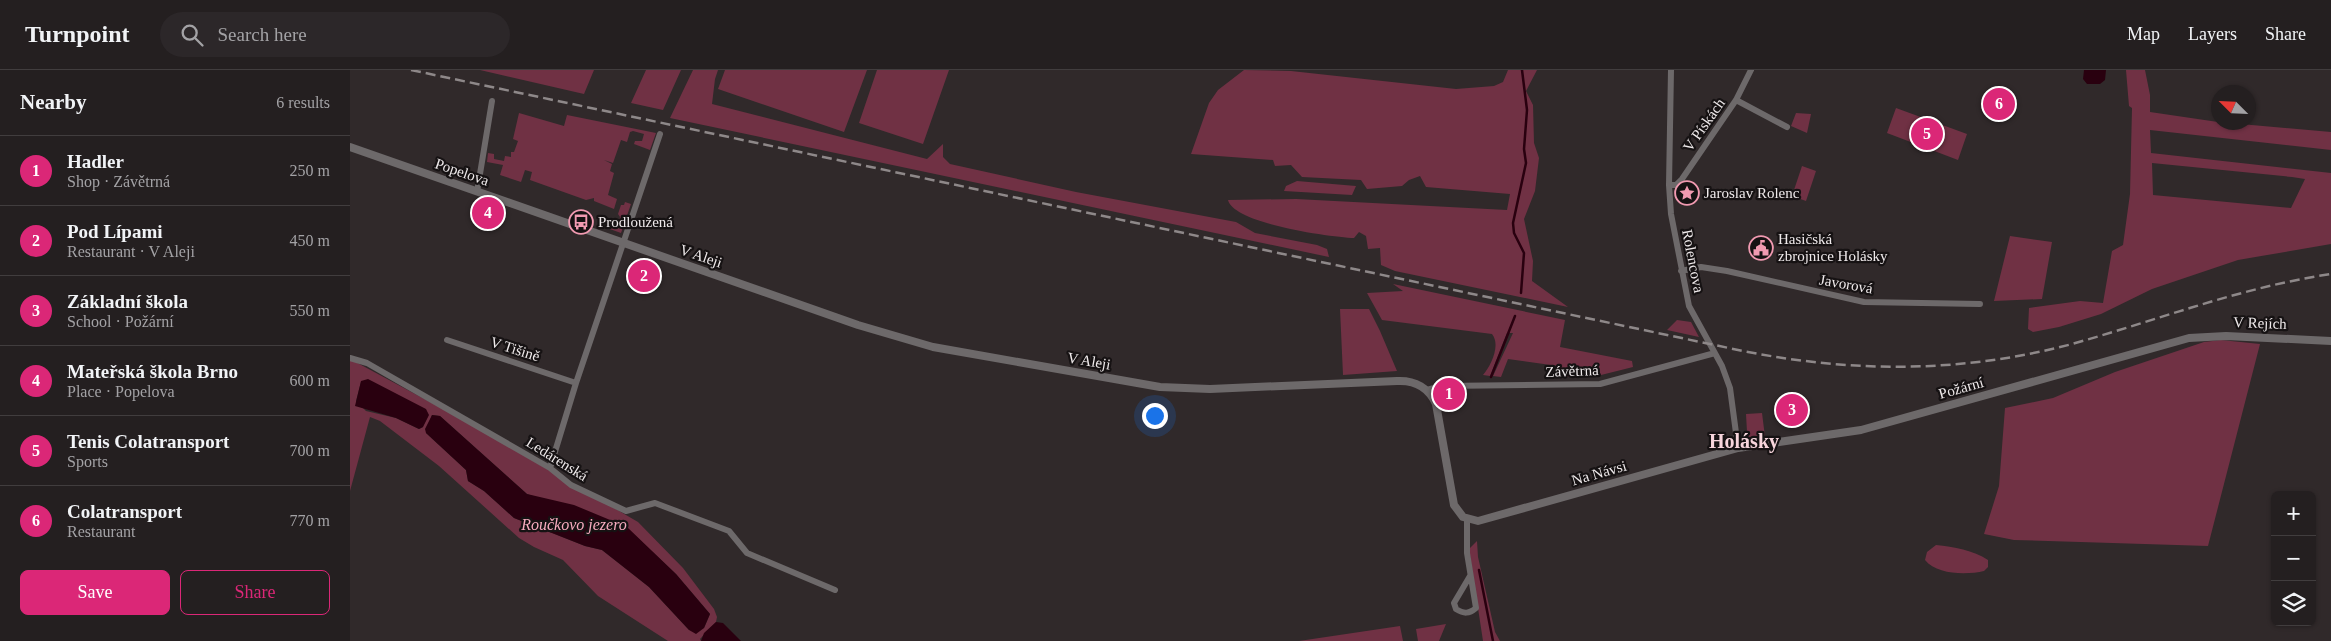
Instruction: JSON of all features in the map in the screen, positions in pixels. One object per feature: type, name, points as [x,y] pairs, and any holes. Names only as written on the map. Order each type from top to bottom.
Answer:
[{"type":"street","name":"Rolencova","points":[[1671,70],[1669,185],[1671,214],[1681,271],[1689,306],[1715,353],[1730,388],[1738,448]]},
{"type":"street","name":"V Pískách","points":[[1669,185],[1676,185],[1682,179],[1736,100],[1751,70]]},
{"type":"street","points":[[1736,100],[1787,127]]},
{"type":"street","points":[[477,192],[492,101]]},
{"type":"street","points":[[550,468],[622,243],[660,134]]},
{"type":"street","name":"Popelova","points":[[350,148],[622,243]]},
{"type":"street","name":"V Aleji","points":[[622,243],[877,332],[933,347],[1179,389],[1405,380],[1427,390]]},
{"type":"street","name":"Javorová","points":[[1681,271],[1701,267],[1727,271],[1864,302],[1980,304]]},
{"type":"street","name":"V Rejích","points":[[2189,338],[2226,336],[2331,341]]},
{"type":"street","name":"Požární","points":[[1738,448],[1852,432],[2189,338]]},
{"type":"street","name":"V Tišině","points":[[447,340],[576,383]]},
{"type":"street","name":"Závětrná","points":[[1427,390],[1441,386],[1600,384],[1715,353]]},
{"type":"street","name":"Ledárenská","points":[[350,358],[367,363],[550,468],[571,485],[626,511],[655,503],[729,531],[747,553],[835,590]]},
{"type":"street","points":[[1427,390],[1437,408],[1454,505],[1459,514],[1467,519],[1465,536],[1476,608],[1471,612],[1463,613],[1456,609],[1454,603],[1470,576]]},
{"type":"street","name":"Na Návsi","points":[[1467,519],[1478,521],[1489,519],[1738,448]]},
{"type":"shaded area","points":[[480,70],[594,70],[584,94]]},
{"type":"shaded area","points":[[646,70],[681,70],[663,110],[631,103]]},
{"type":"shaded area","points":[[693,70],[718,70],[712,104],[927,159],[943,144],[943,157],[950,164],[1076,192],[1236,222],[1255,233],[1317,245],[1327,249],[1329,257],[670,118]]},
{"type":"shaded area","points":[[725,70],[867,70],[844,132],[718,89]]},
{"type":"shaded area","points":[[877,70],[949,70],[923,144],[859,123]]},
{"type":"shaded area","points":[[1244,70],[1291,71],[1456,89],[1494,86],[1503,82],[1508,70],[1537,70],[1526,91],[1533,105],[1534,143],[1539,158],[1535,191],[1524,219],[1533,261],[1532,281],[1568,307],[1395,271],[1381,265],[1380,248],[1368,249],[1366,236],[1359,232],[1354,238],[1285,228],[1247,216],[1234,208],[1228,200],[1296,199],[1507,210],[1510,194],[1426,187],[1420,176],[1409,180],[1402,186],[1367,189],[1361,180],[1302,177],[1291,165],[1275,166],[1273,160],[1191,154],[1209,103],[1218,90]]},
{"type":"shaded area","points":[[2126,70],[2145,70],[2150,95],[2150,112],[2211,121],[2211,130],[2256,130],[2256,125],[2331,132],[2331,150],[2150,130],[2151,153],[2331,173],[2331,244],[2238,260],[2152,289],[2101,314],[2059,327],[2033,332],[2028,329],[2029,308],[2080,301],[2103,303],[2112,251],[2123,245],[2130,194],[2132,108],[2129,106]],"holes":[[[2152,163],[2305,179],[2291,208],[2153,195]]]},
{"type":"shaded area","points":[[1896,108],[1967,134],[1958,160],[1887,133]]},
{"type":"shaded area","points":[[519,113],[564,126],[567,115],[656,133],[650,150],[634,144],[635,141],[642,141],[644,134],[630,132],[627,142],[621,140],[613,163],[604,160],[612,164],[610,171],[614,173],[608,195],[617,199],[614,209],[594,201],[594,198],[586,200],[530,180],[532,172],[525,170],[521,182],[500,175],[503,165],[487,162],[488,153],[494,154],[494,159],[504,161],[505,156],[511,157],[511,152],[514,152],[518,141],[513,139]]},
{"type":"shaded area","points":[[1796,113],[1811,114],[1807,133],[1791,126]]},
{"type":"shaded area","points":[[1802,166],[1816,171],[1806,201],[1792,196]]},
{"type":"shaded area","points":[[1297,181],[1356,186],[1352,195],[1284,191],[1286,186]]},
{"type":"shaded area","points":[[625,202],[631,204],[621,233],[607,228],[609,224],[617,227],[620,217],[618,214],[621,205],[624,205]]},
{"type":"shaded area","points":[[2010,236],[2052,242],[2042,299],[1994,301]]},
{"type":"shaded area","points":[[1393,284],[1565,320],[1560,347],[1632,361],[1633,367],[1597,376],[1557,377],[1558,366],[1508,359],[1501,377],[1493,376],[1513,333],[1507,333],[1490,376],[1483,375],[1494,355],[1496,344],[1492,334],[1382,320],[1367,293],[1403,291]]},
{"type":"shaded area","points":[[1340,309],[1369,309],[1397,371],[1343,375]]},
{"type":"shaded area","points":[[1677,320],[1691,322],[1699,337],[1667,330]]},
{"type":"shaded area","points":[[2221,340],[2260,344],[2208,546],[2014,540],[1984,534],[1999,486],[2005,408],[2053,398],[2115,372],[2204,342]]},
{"type":"shaded area","points":[[350,359],[456,416],[638,522],[683,568],[714,609],[717,617],[716,622],[700,639],[701,641],[668,641],[598,596],[563,560],[519,538],[439,466],[380,421],[370,417],[350,491]],"holes":[[[361,382],[423,427],[419,429],[396,418],[366,411],[356,401]],[[432,415],[440,416],[527,494],[627,528],[676,574],[710,614],[704,628],[689,630],[649,587],[602,550],[585,546],[514,518],[484,491],[468,481],[466,470],[426,433]]]},
{"type":"shaded area","points":[[1762,413],[1765,437],[1746,438],[1743,433],[1747,432],[1746,414]]},
{"type":"shaded area","points":[[1477,541],[1478,557],[1495,632],[1500,641],[1483,641],[1469,549]]},
{"type":"shaded area","points":[[1936,545],[1970,551],[1988,560],[1988,567],[1984,571],[1969,573],[1953,573],[1937,569],[1925,560],[1927,552]]},
{"type":"shaded area","points":[[1446,624],[1439,641],[1418,641],[1416,629]]},
{"type":"shaded area","points":[[1400,626],[1403,641],[1299,641]]},
{"type":"water","points":[[2084,70],[2106,70],[2105,80],[2100,84],[2087,84],[2083,79]]},
{"type":"water","points":[[368,379],[426,409],[429,415],[423,427],[419,429],[396,418],[355,406],[361,381]]},
{"type":"water","name":"Roučkovo jezero","points":[[432,415],[440,416],[527,494],[574,505],[627,527],[676,574],[710,614],[704,628],[696,634],[689,630],[649,587],[602,550],[585,546],[514,518],[484,491],[468,481],[466,470],[426,433],[425,429]]},
{"type":"water","points":[[716,622],[723,623],[741,641],[701,641],[704,633]]},
{"type":"waterway","points":[[1521,293],[1524,253],[1514,233],[1513,223],[1526,163],[1524,149],[1527,110],[1522,70]]},
{"type":"waterway","points":[[1491,377],[1515,316]]},
{"type":"waterway","points":[[1479,570],[1493,641]]},
{"type":"railway","points":[[411,70],[1743,351],[1826,363],[1908,367],[1949,365],[2031,354],[2072,344],[2265,287],[2331,274]]},
{"type":"place","name":"Colatransport","points":[[1999,104]]},
{"type":"place","name":"Tenis Colatransport","points":[[1927,134]]},
{"type":"place","name":"Jaroslav Rolenc","points":[[1687,193]]},
{"type":"place","name":"Mateřská škola Brno","points":[[488,213]]},
{"type":"place","name":"Prodloužená","points":[[581,222]]},
{"type":"place","name":"Hasičská zbrojnice Holásky","points":[[1761,248]]},
{"type":"place","name":"Pod Lípami","points":[[644,276]]},
{"type":"place","name":"Hadler","points":[[1449,394]]},
{"type":"place","name":"Základní škola","points":[[1792,410]]},
{"type":"district","name":"Holásky","points":[[1744,441]]}]
